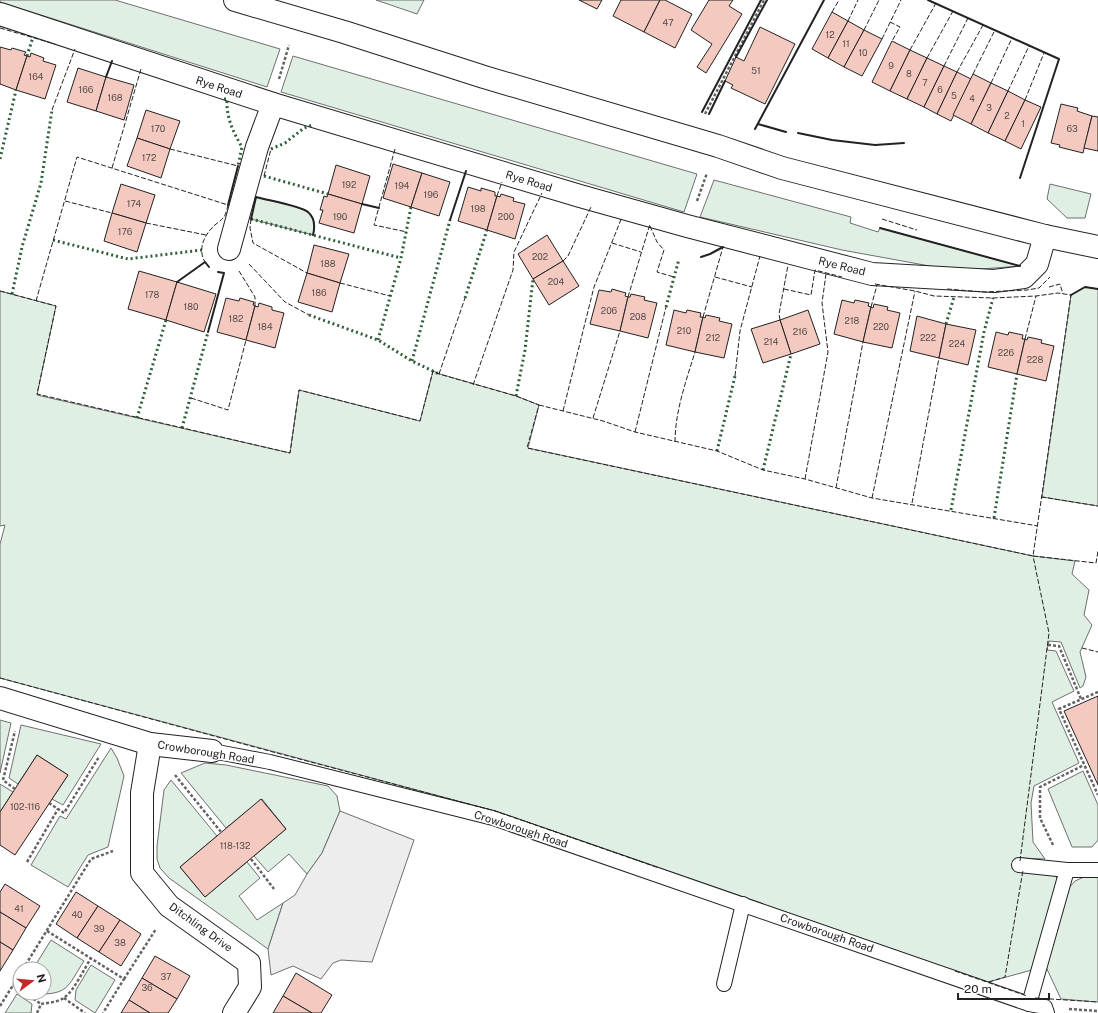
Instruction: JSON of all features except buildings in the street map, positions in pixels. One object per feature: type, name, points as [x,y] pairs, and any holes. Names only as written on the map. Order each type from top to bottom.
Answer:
[{"type":"main road","points":[[235,0],[344,32],[506,84],[718,146],[782,168],[1045,236],[1098,247]]},
{"type":"main road","name":"Rye Road","points":[[0,14],[272,104],[633,211],[872,274],[994,281],[1024,277],[1037,264],[1045,236]]},
{"type":"main road","points":[[229,249],[257,147],[272,104]]},
{"type":"main road","name":"Crowborough Road","points":[[0,698],[150,744],[212,751]]},
{"type":"main road","name":"Ditchling Drive","points":[[150,744],[142,793],[142,873],[169,906],[249,963],[250,987],[234,1013]]},
{"type":"lane","name":"Crowborough Road","points":[[212,751],[270,762],[493,818],[1029,1004],[1045,1007],[1046,1013]]},
{"type":"lane","points":[[1019,865],[1067,870],[1098,870]]},
{"type":"lane","points":[[1029,1004],[1067,870]]},
{"type":"lane","points":[[724,984],[743,904]]},
{"type":"path","points":[[705,114],[764,0]]},
{"type":"path","points":[[272,104],[289,45]]},
{"type":"path","points":[[1048,645],[1059,646],[1081,699]]},
{"type":"path","points":[[1098,692],[1060,709],[1098,796]]},
{"type":"path","points":[[15,789],[3,780],[16,727]]},
{"type":"path","points":[[150,744],[221,832]]},
{"type":"path","points":[[49,803],[64,813],[100,754]]},
{"type":"path","points":[[1055,850],[1040,818],[1040,787],[1084,765]]},
{"type":"path","points":[[27,862],[58,809]]},
{"type":"path","points":[[28,961],[91,859],[113,851]]},
{"type":"path","points":[[251,859],[274,889]]},
{"type":"path","points":[[103,1013],[159,924]]},
{"type":"path","points":[[47,931],[124,979]]},
{"type":"path","points":[[37,1001],[41,1004],[64,998],[71,991],[91,958]]},
{"type":"path","points":[[0,1006],[12,987]]},
{"type":"path","points":[[64,998],[85,1013]]},
{"type":"path","points":[[37,1013],[41,1004]]},
{"type":"green space","points":[[0,0],[115,0],[280,49],[267,87],[0,2]]},
{"type":"green space","points":[[376,0],[424,0],[417,14]]},
{"type":"green space","points":[[293,56],[697,174],[684,212],[281,92]]},
{"type":"green space","points":[[714,180],[851,217],[850,223],[878,232],[880,228],[1020,266],[957,271],[842,250],[700,217]]},
{"type":"green space","points":[[1050,184],[1091,194],[1085,218],[1067,218],[1047,199]]},
{"type":"green space","points":[[256,197],[291,205],[308,212],[314,223],[313,235],[251,219]]},
{"type":"green space","points":[[1085,287],[1098,289],[1098,506],[1042,497],[1071,295]]},
{"type":"green space","points":[[0,291],[56,306],[37,395],[290,453],[299,390],[420,421],[433,371],[516,396],[539,405],[528,448],[1033,556],[1075,561],[1072,574],[1089,590],[1084,615],[1092,625],[1080,652],[1086,677],[1083,686],[1080,688],[1061,642],[1049,641],[1047,650],[1056,651],[1074,691],[1052,702],[1079,763],[1034,786],[1031,803],[1033,842],[1045,859],[1020,858],[1019,865],[1051,872],[1058,879],[1032,970],[988,982],[495,811],[0,678],[0,544],[5,525],[0,526]]},
{"type":"green space","points":[[0,720],[11,723],[0,773]]},
{"type":"green space","points":[[21,725],[101,744],[63,805],[52,799],[68,775],[37,755],[18,784],[9,778]]},
{"type":"green space","points":[[111,748],[117,758],[124,776],[108,847],[88,855],[68,887],[31,865],[60,816],[66,819]]},
{"type":"green space","points":[[205,763],[226,765],[328,786],[337,796],[340,811],[322,853],[307,874],[289,854],[268,872],[254,856],[286,829],[262,799],[226,828],[181,773]]},
{"type":"green space","points":[[1083,771],[1098,805],[1098,840],[1092,847],[1072,847],[1048,789]]},
{"type":"green space","points":[[171,780],[217,836],[180,867],[205,897],[247,862],[260,878],[239,896],[257,920],[283,903],[268,949],[169,878],[160,868],[157,859],[157,846],[164,790]]},
{"type":"green space","points":[[0,784],[13,792],[0,812]]},
{"type":"green space","points":[[1086,876],[1098,876],[1098,1002],[1061,999],[1046,967],[1068,889],[1075,881]]},
{"type":"green space","points":[[51,940],[84,961],[66,988],[52,993],[52,961],[38,961]]},
{"type":"green space","points":[[91,965],[115,980],[95,1013],[75,1000],[76,990]]},
{"type":"green space","points":[[13,1001],[28,1001],[32,1004],[31,1013],[5,1013]]},
{"type":"shaded area","points":[[340,811],[414,840],[372,962],[341,960],[333,963],[321,979],[293,966],[271,975],[268,949],[283,903],[295,895],[307,874],[322,853]]},
{"type":"hedge","points":[[27,56],[33,37]]},
{"type":"hedge","points":[[0,159],[16,90]]},
{"type":"hedge","points":[[224,99],[227,99],[231,124],[242,147],[238,166]]},
{"type":"hedge","points":[[12,294],[22,247],[41,183],[52,110]]},
{"type":"hedge","points":[[271,149],[285,143],[304,128],[312,125]]},
{"type":"hedge","points":[[264,176],[328,194]]},
{"type":"hedge","points":[[378,340],[401,258],[411,207]]},
{"type":"hedge","points":[[251,219],[401,258]]},
{"type":"hedge","points":[[412,361],[450,220]]},
{"type":"hedge","points":[[465,298],[487,230]]},
{"type":"hedge","points":[[53,240],[128,259],[202,250]]},
{"type":"hedge","points":[[666,307],[679,259]]},
{"type":"hedge","points":[[516,396],[525,350],[533,279]]},
{"type":"hedge","points":[[946,324],[954,297]]},
{"type":"hedge","points":[[951,510],[984,332],[993,298]]},
{"type":"hedge","points":[[309,315],[378,340],[412,361],[439,374]]},
{"type":"hedge","points":[[137,418],[166,320]]},
{"type":"hedge","points":[[182,428],[208,332]]},
{"type":"hedge","points":[[763,470],[791,354]]},
{"type":"hedge","points":[[994,518],[1017,374]]},
{"type":"hedge","points":[[717,451],[735,376]]},
{"type":"fence","points":[[832,12],[839,0]]},
{"type":"fence","points":[[848,21],[858,0]]},
{"type":"fence","points":[[864,30],[879,0]]},
{"type":"fence","points":[[882,39],[901,0]]},
{"type":"fence","points":[[910,50],[936,3]]},
{"type":"fence","points":[[927,58],[953,11]]},
{"type":"fence","points":[[944,66],[968,18]]},
{"type":"fence","points":[[890,22],[900,27],[892,41]]},
{"type":"fence","points":[[957,72],[983,25]]},
{"type":"fence","points":[[0,28],[55,44]]},
{"type":"fence","points":[[973,74],[995,30]]},
{"type":"fence","points":[[991,83],[1012,38]]},
{"type":"fence","points":[[1008,91],[1029,46]]},
{"type":"fence","points":[[52,110],[75,49]]},
{"type":"fence","points":[[1025,100],[1044,53]]},
{"type":"fence","points":[[112,168],[141,69]]},
{"type":"fence","points":[[170,149],[238,166]]},
{"type":"fence","points":[[264,176],[271,149]]},
{"type":"fence","points":[[395,149],[374,225],[407,232]]},
{"type":"fence","points":[[36,301],[77,157],[228,205],[224,217],[213,227],[202,244],[202,253],[205,262]]},
{"type":"fence","points":[[497,196],[502,182]]},
{"type":"fence","points":[[473,385],[513,270],[514,252],[542,193]]},
{"type":"fence","points":[[65,201],[112,213]]},
{"type":"fence","points":[[563,261],[568,256],[591,207]]},
{"type":"fence","points":[[563,411],[594,287],[622,217]]},
{"type":"fence","points":[[251,219],[250,228],[253,243],[307,273]]},
{"type":"fence","points":[[882,219],[917,230]]},
{"type":"fence","points":[[146,223],[206,235]]},
{"type":"fence","points":[[628,297],[650,224]]},
{"type":"fence","points":[[650,226],[657,242],[664,250],[657,272],[674,277]]},
{"type":"fence","points":[[612,243],[641,252]]},
{"type":"fence","points":[[703,317],[723,247]]},
{"type":"fence","points":[[735,376],[740,331],[760,256]]},
{"type":"fence","points":[[249,264],[285,302],[309,315]]},
{"type":"fence","points":[[780,320],[779,314],[788,265]]},
{"type":"fence","points":[[784,289],[811,295],[815,270],[842,277]]},
{"type":"fence","points":[[239,271],[255,297],[255,306]]},
{"type":"fence","points":[[805,479],[828,352],[822,303],[826,274]]},
{"type":"fence","points":[[715,277],[752,287]]},
{"type":"fence","points":[[947,289],[984,292],[1027,290],[1039,288],[1050,277]]},
{"type":"fence","points":[[340,283],[390,296]]},
{"type":"fence","points":[[0,291],[56,306],[37,394],[290,453],[299,390],[420,421],[433,371],[516,396],[539,405],[527,448],[1033,556],[1071,295],[1058,293],[1036,296],[993,298],[934,296],[875,284]]},
{"type":"fence","points":[[1049,287],[1060,284],[1063,294]]},
{"type":"fence","points":[[871,307],[877,285]]},
{"type":"fence","points":[[872,498],[915,291]]},
{"type":"fence","points":[[1025,339],[1036,296]]},
{"type":"fence","points":[[439,374],[465,298]]},
{"type":"fence","points":[[635,432],[666,307]]},
{"type":"fence","points":[[593,418],[620,331]]},
{"type":"fence","points":[[191,398],[228,410],[246,340]]},
{"type":"fence","points":[[836,488],[863,342]]},
{"type":"fence","points":[[675,442],[675,431],[679,408],[695,352]]},
{"type":"fence","points":[[912,503],[939,358]]},
{"type":"fence","points":[[539,405],[603,421],[635,432],[717,451],[763,470],[805,479],[872,498],[1038,526]]},
{"type":"fence","points":[[1042,498],[1098,506]]},
{"type":"fence","points":[[1033,556],[1096,563],[1098,551]]},
{"type":"fence","points":[[1020,861],[1049,633],[1033,556]]},
{"type":"fence","points":[[1082,648],[1098,652]]},
{"type":"fence","points":[[0,678],[495,811],[659,868]]},
{"type":"fence","points":[[989,982],[1005,977],[1023,870]]},
{"type":"fence","points":[[955,971],[1027,996]]},
{"type":"fence","points":[[1035,998],[1098,1002]]},
{"type":"wall","points":[[702,112],[761,0]]},
{"type":"wall","points":[[736,57],[767,0]]},
{"type":"wall","points":[[755,129],[824,0]]},
{"type":"wall","points":[[928,0],[1059,59],[1020,178]]},
{"type":"wall","points":[[106,77],[112,61]]},
{"type":"wall","points":[[709,114],[725,81]]},
{"type":"wall","points":[[758,124],[786,132]]},
{"type":"wall","points":[[798,133],[832,140],[875,145],[904,143]]},
{"type":"wall","points":[[228,205],[238,166]]},
{"type":"wall","points":[[450,220],[466,171]]},
{"type":"wall","points":[[251,219],[256,197],[291,205],[310,214],[314,223],[313,235]]},
{"type":"wall","points":[[362,204],[379,208]]},
{"type":"wall","points":[[880,228],[1020,266]]},
{"type":"wall","points":[[701,257],[723,247]]},
{"type":"wall","points":[[177,282],[205,262],[209,267]]},
{"type":"wall","points":[[208,332],[224,273],[218,272]]},
{"type":"wall","points":[[1071,295],[1085,287],[1098,289]]}]
